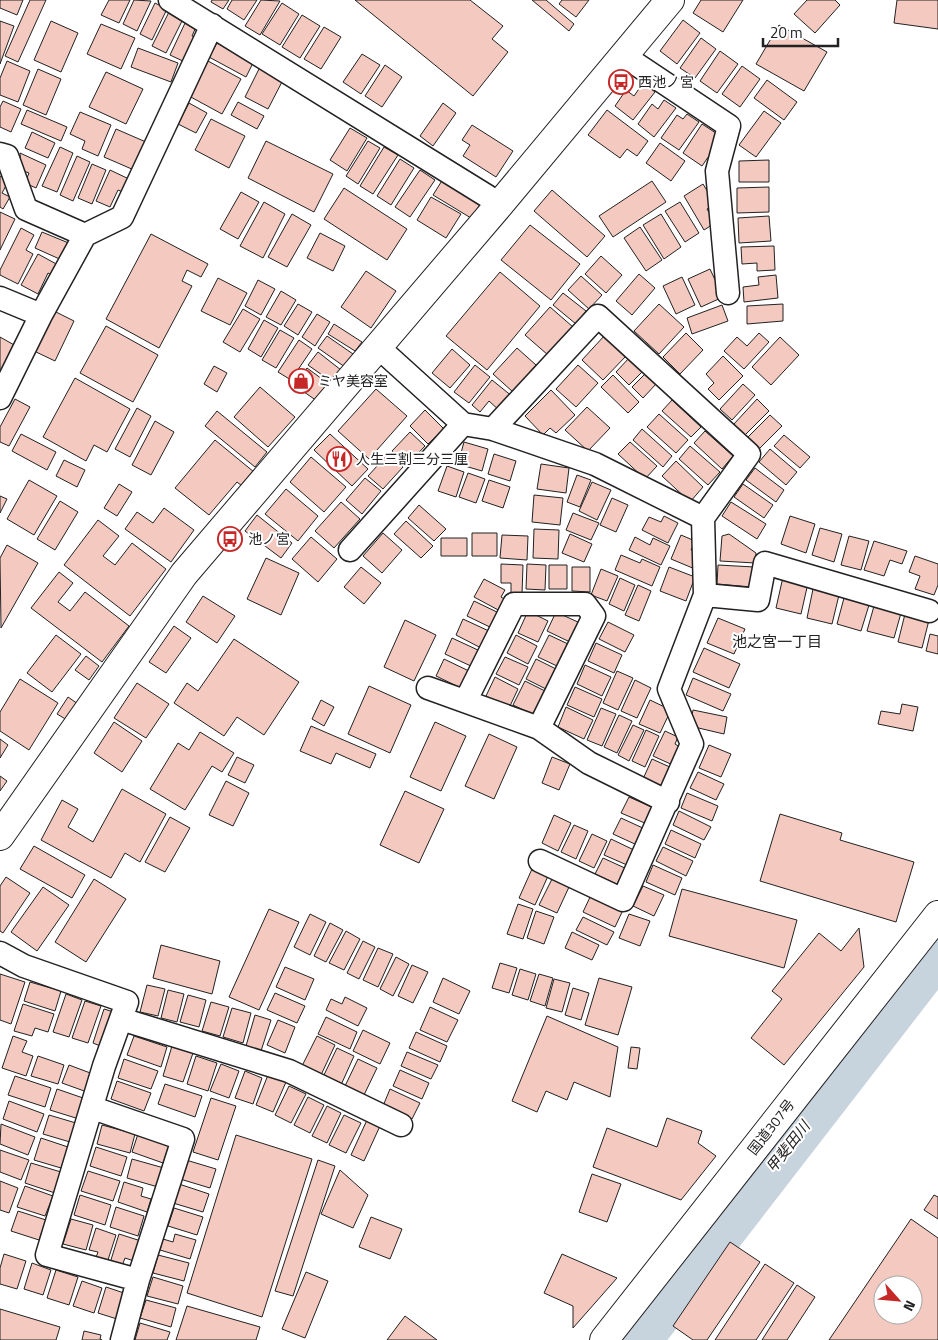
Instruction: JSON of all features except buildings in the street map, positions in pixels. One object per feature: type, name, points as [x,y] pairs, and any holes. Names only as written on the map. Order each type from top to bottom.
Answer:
[{"type":"main road","points":[[0,836],[184,574],[500,204],[670,0]]},
{"type":"main road","name":"国道307号","points":[[604,1340],[938,915]]},
{"type":"street","points":[[170,0],[500,204]]},
{"type":"street","points":[[0,398],[41,315],[85,235],[122,217],[212,25]]},
{"type":"street","points":[[624,56],[728,126],[717,170],[728,293]]},
{"type":"street","points":[[0,154],[7,156],[26,209],[85,235]]},
{"type":"street","points":[[0,298],[41,315]]},
{"type":"street","points":[[493,429],[598,316],[749,454],[703,518],[705,595],[669,689],[692,744],[668,802],[623,900],[540,861]]},
{"type":"street","points":[[378,347],[463,424],[493,429],[595,464],[703,518]]},
{"type":"street","points":[[350,550],[463,424]]},
{"type":"street","points":[[705,595],[758,600],[765,563],[929,611]]},
{"type":"street","points":[[466,700],[514,604],[585,604],[594,616],[539,728]]},
{"type":"street","points":[[428,688],[466,700],[539,728],[589,763],[668,802]]},
{"type":"street","points":[[0,953],[24,966],[127,1002],[47,1255],[138,1280]]},
{"type":"street","points":[[121,1019],[289,1071],[401,1125]]},
{"type":"street","points":[[92,1108],[183,1139],[138,1280],[122,1340]]},
{"type":"waterway","name":"甲斐田川","points":[[639,1340],[938,953]]},
{"type":"place","name":"西池ノ宮","points":[[621,82]]},
{"type":"place","name":"ミヤ美容室","points":[[301,381]]},
{"type":"place","name":"人生三割三分三厘","points":[[339,459]]},
{"type":"place","name":"池ノ宮","points":[[230,539]]},
{"type":"district","name":"池之宮一丁目","points":[[777,642]]}]
